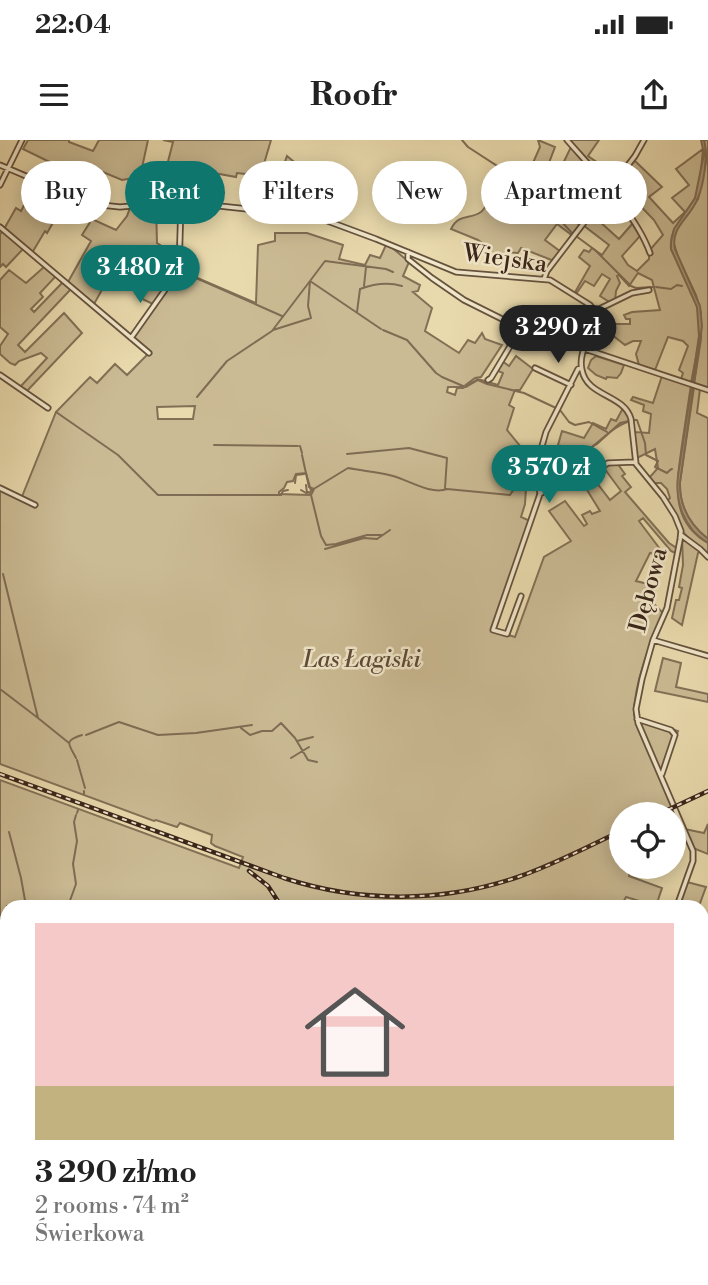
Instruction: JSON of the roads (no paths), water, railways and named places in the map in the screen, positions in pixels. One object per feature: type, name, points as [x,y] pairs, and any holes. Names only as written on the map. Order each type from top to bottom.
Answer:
[{"type":"street","points":[[0,185],[22,140]]},
{"type":"street","points":[[566,140],[584,161]]},
{"type":"street","points":[[631,161],[644,140]]},
{"type":"street","name":"Wiejska","points":[[0,165],[75,197],[96,204],[125,207]]},
{"type":"street","name":"Wiejska","points":[[225,207],[314,216],[456,272],[552,281],[595,311]]},
{"type":"street","points":[[131,338],[179,270],[180,224]]},
{"type":"street","points":[[544,279],[547,271],[583,224]]},
{"type":"street","points":[[634,224],[650,253]]},
{"type":"street","points":[[0,227],[149,353]]},
{"type":"street","points":[[410,253],[410,260],[432,278],[489,314],[519,327],[708,390]]},
{"type":"street","points":[[540,494],[563,480],[597,470],[608,463],[635,462],[628,412],[622,405],[592,387],[585,378],[581,361],[595,319],[595,311],[632,293],[649,290]]},
{"type":"street","points":[[488,380],[519,327]]},
{"type":"street","points":[[521,596],[507,634],[493,630],[540,494],[536,467],[546,432],[578,369],[581,368]]},
{"type":"street","points":[[535,369],[570,385]]},
{"type":"street","points":[[0,375],[48,408]]},
{"type":"street","name":"Dębowa","points":[[635,462],[675,516],[681,535],[668,604],[653,640],[636,703],[636,718]]},
{"type":"street","points":[[0,488],[35,505]]},
{"type":"street","points":[[681,535],[708,557]]},
{"type":"street","points":[[653,640],[708,656]]},
{"type":"street","points":[[636,718],[671,730],[675,735],[661,776]]},
{"type":"street","points":[[636,718],[691,845],[693,858],[679,900]]},
{"type":"waterway","points":[[462,140],[468,147],[528,186],[573,234]]},
{"type":"waterway","points":[[576,236],[595,250],[631,286],[654,287]]},
{"type":"waterway","points":[[273,330],[311,318],[308,306],[310,281],[325,261],[393,272]]},
{"type":"waterway","points":[[170,266],[178,270]]},
{"type":"waterway","points":[[364,286],[366,267]]},
{"type":"waterway","points":[[180,271],[282,316]]},
{"type":"waterway","points":[[197,397],[227,361],[272,331],[310,281],[381,329]]},
{"type":"waterway","points":[[357,312],[360,289],[381,284],[402,286]]},
{"type":"waterway","points":[[656,287],[671,289],[677,285],[682,286]]},
{"type":"waterway","points":[[383,330],[407,340],[436,373],[463,386]]},
{"type":"waterway","points":[[466,387],[478,380],[524,393],[556,408]]},
{"type":"waterway","points":[[560,410],[569,422],[575,425],[589,422],[607,432]]},
{"type":"waterway","points":[[56,412],[118,455],[158,495]]},
{"type":"waterway","points":[[633,420],[637,420],[646,455],[658,461],[655,467],[667,473],[672,469]]},
{"type":"waterway","points":[[542,485],[573,458],[597,444],[620,423],[629,421]]},
{"type":"waterway","points":[[214,445],[298,446]]},
{"type":"waterway","points":[[300,446],[302,453]]},
{"type":"waterway","points":[[347,454],[409,448],[447,458],[445,488]]},
{"type":"waterway","points":[[302,455],[309,487],[314,489],[311,495],[321,536],[326,545],[367,535],[381,535]]},
{"type":"waterway","points":[[312,490],[348,468],[382,473],[434,490],[510,495],[514,489],[538,485]]},
{"type":"waterway","points":[[295,483],[296,475],[304,474]]},
{"type":"waterway","points":[[306,485],[307,493]]},
{"type":"waterway","points":[[159,495],[281,495],[288,490]]},
{"type":"waterway","points":[[301,490],[309,492]]},
{"type":"waterway","points":[[325,549],[364,538],[377,539],[390,530]]},
{"type":"waterway","points":[[3,574],[38,718]]},
{"type":"waterway","points":[[0,689],[69,743]]},
{"type":"waterway","points":[[86,735],[119,722],[158,735],[252,725]]},
{"type":"waterway","points":[[241,728],[250,735],[272,731],[281,723],[295,738],[308,760],[317,762]]},
{"type":"waterway","points":[[76,758],[69,744],[72,739],[82,735]]},
{"type":"waterway","points":[[297,741],[313,737]]},
{"type":"waterway","points":[[291,758],[309,747]]},
{"type":"waterway","points":[[77,760],[85,788]]},
{"type":"waterway","points":[[70,900],[76,884],[73,864],[77,841],[74,822],[76,815]]},
{"type":"waterway","points":[[9,832],[25,900]]},
{"type":"railway","points":[[0,774],[284,878],[371,896],[431,895],[489,886],[544,867],[609,837]]},
{"type":"railway","points":[[685,802],[708,791]]},
{"type":"railway","points":[[249,871],[268,886],[277,900]]},
{"type":"park label","name":"Las Łagiski","points":[[362,660]]}]
